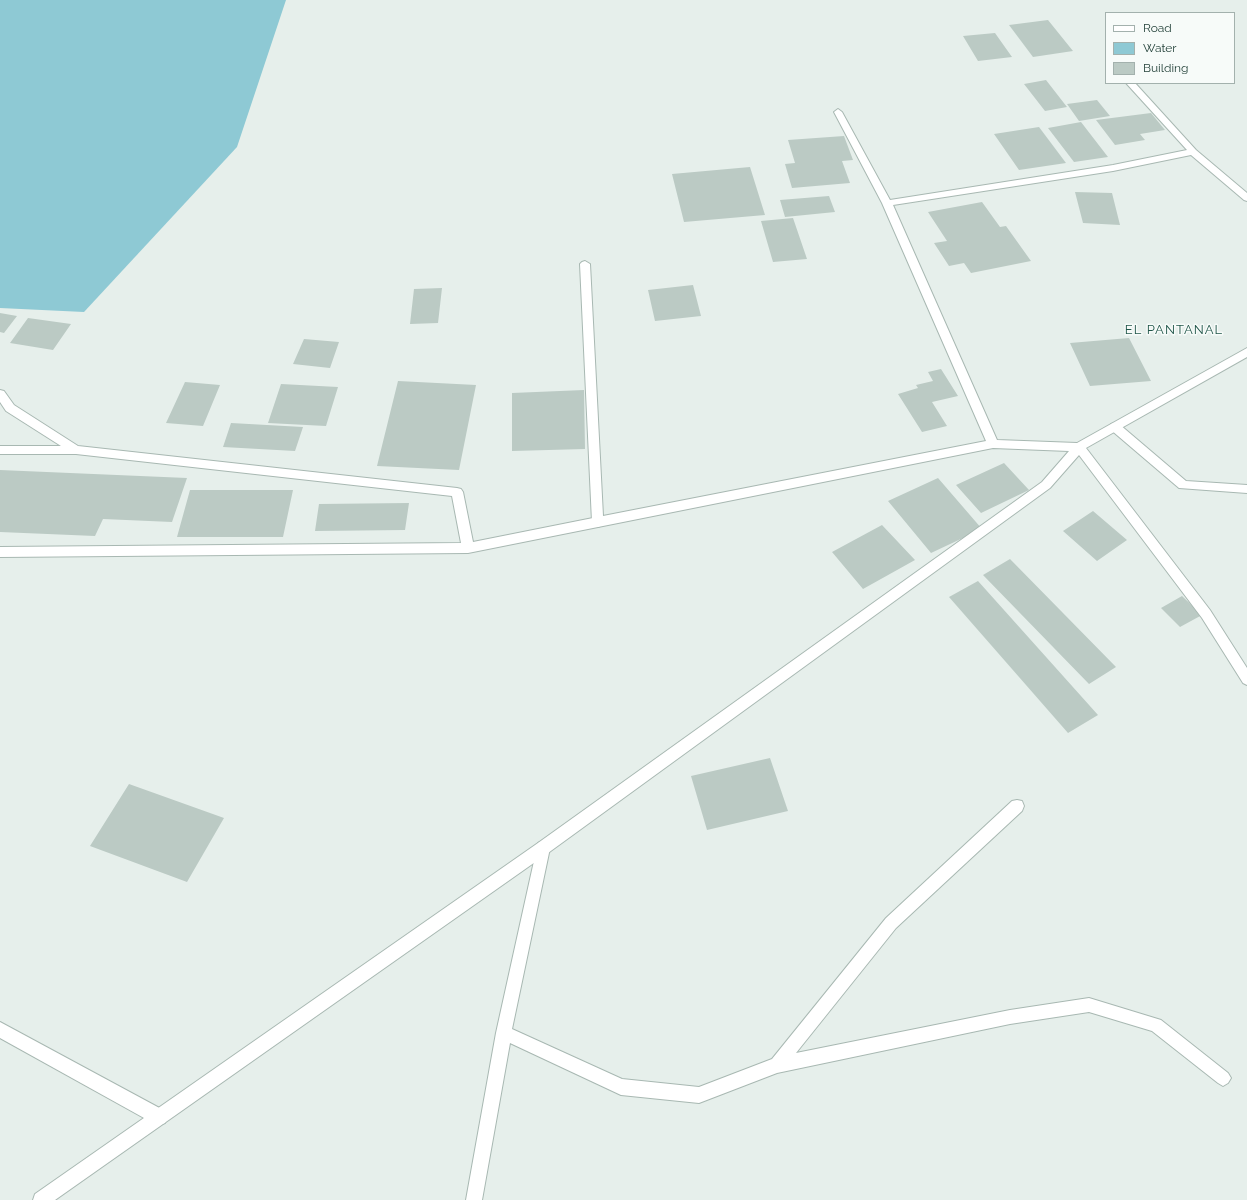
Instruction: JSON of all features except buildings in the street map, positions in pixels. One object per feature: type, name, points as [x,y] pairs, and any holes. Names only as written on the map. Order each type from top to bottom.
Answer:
[{"type":"street","points":[[1131,84],[1193,152],[1247,198]]},
{"type":"street","points":[[838,112],[887,203],[993,444]]},
{"type":"street","points":[[887,203],[1113,168],[1193,152]]},
{"type":"street","points":[[585,264],[598,522]]},
{"type":"street","points":[[41,1200],[543,848],[1046,485],[1079,447],[1247,352]]},
{"type":"street","points":[[0,394],[10,408],[76,450]]},
{"type":"street","points":[[1115,427],[1182,485],[1247,489]]},
{"type":"street","points":[[0,552],[468,548],[993,444],[1079,447]]},
{"type":"street","points":[[1079,447],[1206,614],[1247,679]]},
{"type":"street","points":[[0,450],[76,450],[457,492],[468,548]]},
{"type":"street","points":[[777,1065],[891,923],[1017,806]]},
{"type":"street","points":[[474,1200],[504,1034],[543,848]]},
{"type":"street","points":[[504,1034],[621,1087],[699,1094],[777,1065],[1010,1016],[1089,1005],[1156,1025],[1223,1078]]},
{"type":"street","points":[[0,1030],[159,1117]]},
{"type":"water","points":[[0,0],[286,0],[237,147],[84,312],[0,308]]},
{"type":"district","name":"EL PANTANAL","points":[[1174,330]]}]
